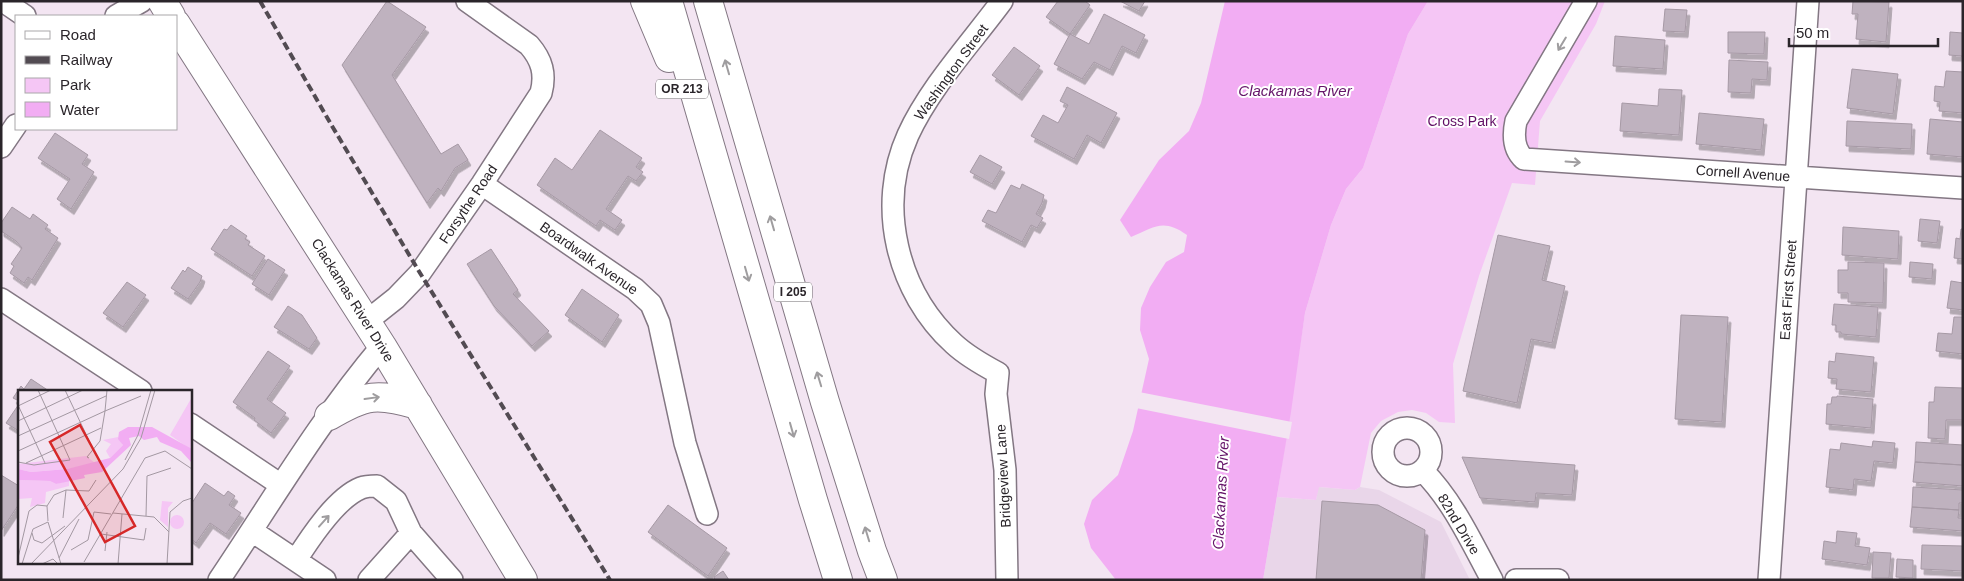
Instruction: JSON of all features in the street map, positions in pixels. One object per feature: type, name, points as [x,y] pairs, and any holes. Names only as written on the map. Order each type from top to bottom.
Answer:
[{"type":"main road","points":[[162,1],[170,15]]},
{"type":"main road","name":"OR 213","points":[[645,1],[719,177]]},
{"type":"main road","name":"I 205","points":[[668,1],[812,500],[838,580]]},
{"type":"main road","name":"I 205","points":[[708,1],[825,402],[872,551],[884,580]]},
{"type":"main road","name":"Clackamas River Drive","points":[[178,27],[367,321],[523,580]]},
{"type":"main road","points":[[329,416],[353,402],[372,397],[391,397],[418,405]]},
{"type":"street","points":[[3,1],[24,15]]},
{"type":"street","points":[[118,15],[142,1]]},
{"type":"street","name":"Forsythe Road","points":[[367,321],[396,298],[420,273],[482,184],[541,93],[544,83],[544,71],[535,52],[529,45],[467,1]]},
{"type":"street","name":"Washington Street","points":[[998,373],[972,358],[954,344],[929,317],[920,302],[905,274],[895,239],[894,197],[900,159],[913,125],[938,86],[1002,1]]},
{"type":"street","name":"Cornell Avenue","points":[[1586,1],[1516,121],[1514,139],[1516,148],[1524,159],[1963,188]]},
{"type":"street","name":"East First Street","points":[[1769,580],[1808,1]]},
{"type":"street","points":[[1,147],[15,126]]},
{"type":"street","name":"Boardwalk Avenue","points":[[482,184],[635,289],[651,304],[659,323],[685,443],[707,514]]},
{"type":"street","points":[[1,299],[139,390]]},
{"type":"street","points":[[219,580],[329,416],[382,346]]},
{"type":"street","name":"Bridgeview Lane","points":[[998,373],[996,394],[1005,470],[1007,580]]},
{"type":"street","points":[[191,425],[282,485]]},
{"type":"street","name":"82nd Drive","points":[[1423,471],[1432,480],[1456,516],[1492,580]]},
{"type":"street","points":[[296,560],[314,532],[341,502],[362,487],[377,486],[396,501],[411,533],[452,580]]},
{"type":"street","points":[[252,531],[326,580]]},
{"type":"street","points":[[369,580],[411,533]]},
{"type":"street","points":[[1516,580],[1558,580]]},
{"type":"shaded area","points":[[1318,487],[1355,490],[1360,487],[1379,490],[1441,522],[1470,580],[1263,580],[1277,497],[1316,500]]},
{"type":"green space","name":"Cross Park","points":[[1428,1],[1605,1],[1596,24],[1540,121],[1535,185],[1512,183],[1479,276],[1453,364],[1455,423],[1439,422],[1426,413],[1412,410],[1398,412],[1381,421],[1371,433],[1360,487],[1355,490],[1319,487],[1316,500],[1277,497],[1305,313],[1331,225],[1346,189],[1363,168],[1408,34]]},
{"type":"water","name":"Clackamas River","points":[[1225,1],[1428,1],[1408,34],[1363,168],[1346,189],[1331,225],[1305,313],[1291,412],[1263,580],[1116,580],[1091,548],[1084,524],[1092,500],[1118,475],[1133,431],[1149,359],[1140,330],[1141,308],[1150,287],[1166,262],[1184,252],[1187,235],[1172,227],[1159,226],[1131,237],[1120,220],[1159,160],[1189,131],[1201,103]]},
{"type":"pier","points":[[1139,392],[1292,422],[1289,439],[1136,408]]},
{"type":"building","points":[[387,1],[426,27],[392,75],[441,154],[458,144],[468,160],[455,168],[441,191],[438,188],[427,203],[342,65]]},
{"type":"building","points":[[1058,1],[1085,1],[1090,5],[1070,34],[1046,17]]},
{"type":"building","points":[[1120,1],[1145,1],[1139,11]]},
{"type":"building","points":[[1853,1],[1889,2],[1886,42],[1856,39],[1858,14],[1852,14]]},
{"type":"building","points":[[1665,9],[1687,10],[1685,32],[1663,31]]},
{"type":"building","points":[[1104,14],[1145,35],[1136,53],[1122,46],[1110,70],[1094,62],[1082,79],[1054,64],[1070,34],[1089,44]]},
{"type":"building","points":[[1728,32],[1765,32],[1764,54],[1728,53]]},
{"type":"building","points":[[1950,32],[1963,33],[1963,68],[1962,56],[1949,55]]},
{"type":"building","points":[[1615,36],[1665,40],[1663,69],[1613,66]]},
{"type":"building","points":[[1014,47],[1040,66],[1019,95],[992,75]]},
{"type":"building","points":[[1729,60],[1768,62],[1767,80],[1752,79],[1751,93],[1728,92]]},
{"type":"building","points":[[1852,69],[1898,74],[1893,114],[1847,108]]},
{"type":"building","points":[[1946,71],[1963,72],[1963,113],[1939,111],[1940,102],[1934,101],[1935,86],[1944,87]]},
{"type":"building","points":[[1067,87],[1117,113],[1101,143],[1087,135],[1074,159],[1031,136],[1043,115],[1058,123],[1068,105],[1060,101]]},
{"type":"building","points":[[1659,89],[1682,90],[1679,135],[1620,131],[1622,103],[1658,106]]},
{"type":"building","points":[[1699,113],[1764,119],[1761,150],[1696,144]]},
{"type":"building","points":[[1930,119],[1963,122],[1963,157],[1927,154]]},
{"type":"building","points":[[1847,121],[1912,124],[1911,149],[1846,146]]},
{"type":"building","points":[[600,130],[642,158],[636,167],[643,172],[636,181],[628,176],[606,209],[622,220],[615,230],[600,220],[596,226],[537,185],[555,158],[572,170]]},
{"type":"building","points":[[55,133],[88,155],[82,164],[94,172],[71,209],[57,199],[70,179],[38,158]]},
{"type":"building","points":[[980,155],[1002,167],[992,184],[970,172]]},
{"type":"building","points":[[1022,184],[1044,195],[1036,214],[1043,218],[1037,228],[1031,225],[1022,242],[982,221],[988,210],[996,213],[1011,185],[1020,189]]},
{"type":"building","points":[[12,207],[30,219],[33,214],[48,225],[45,229],[58,238],[32,280],[28,277],[24,283],[10,273],[14,266],[11,264],[22,248],[16,241],[1,231],[1,223]]},
{"type":"building","points":[[1920,219],[1940,221],[1937,243],[1918,241]]},
{"type":"building","points":[[231,225],[247,236],[245,239],[250,242],[248,245],[265,256],[252,276],[211,249],[224,229],[227,230]]},
{"type":"building","points":[[1843,227],[1899,231],[1898,259],[1842,255]]},
{"type":"building","points":[[1961,229],[1963,229],[1963,259],[1954,258],[1956,238],[1960,239]]},
{"type":"building","points":[[1498,235],[1550,246],[1542,280],[1565,286],[1552,343],[1531,339],[1517,403],[1463,391]]},
{"type":"building","points":[[491,249],[518,290],[513,294],[549,331],[532,346],[494,306],[467,264]]},
{"type":"building","points":[[268,259],[285,270],[269,295],[252,284]]},
{"type":"building","points":[[1848,262],[1884,263],[1883,303],[1848,302],[1848,293],[1838,293],[1838,270],[1848,270]]},
{"type":"building","points":[[1910,262],[1933,264],[1932,279],[1909,277]]},
{"type":"building","points":[[188,267],[202,276],[188,299],[171,288],[183,270],[185,272]]},
{"type":"building","points":[[1951,281],[1963,283],[1963,310],[1947,308]]},
{"type":"building","points":[[127,282],[146,295],[123,327],[103,313]]},
{"type":"building","points":[[582,289],[619,315],[602,342],[565,315]]},
{"type":"building","points":[[1834,304],[1878,307],[1876,337],[1836,332],[1836,325],[1832,325]]},
{"type":"building","points":[[288,306],[302,315],[317,338],[309,349],[274,327]]},
{"type":"building","points":[[1681,315],[1728,317],[1722,422],[1675,419]]},
{"type":"building","points":[[1954,317],[1963,317],[1963,354],[1936,351],[1938,333],[1952,334]]},
{"type":"building","points":[[268,351],[290,366],[267,399],[286,413],[271,433],[254,420],[255,418],[233,402]]},
{"type":"building","points":[[1836,353],[1874,357],[1871,392],[1836,389],[1837,379],[1828,378],[1829,361],[1835,362]]},
{"type":"building","points":[[31,379],[48,390],[18,390],[21,386],[24,389]]},
{"type":"building","points":[[1935,387],[1963,388],[1963,420],[1946,420],[1945,439],[1928,438],[1929,402],[1934,402]]},
{"type":"building","points":[[18,390],[18,400],[13,398]]},
{"type":"building","points":[[1832,397],[1873,399],[1871,428],[1826,424],[1827,404],[1831,404]]},
{"type":"building","points":[[18,405],[18,430],[6,423]]},
{"type":"building","points":[[1873,441],[1895,443],[1893,463],[1874,461],[1871,481],[1854,479],[1853,490],[1826,487],[1830,449],[1840,450],[1841,443],[1872,447]]},
{"type":"building","points":[[1916,442],[1963,445],[1962,465],[1915,462]]},
{"type":"building","points":[[1462,457],[1575,465],[1572,495],[1536,493],[1535,502],[1480,498]]},
{"type":"building","points":[[1915,462],[1962,465],[1963,486],[1913,482]]},
{"type":"building","points":[[1,475],[18,485],[18,506],[1,531]]},
{"type":"building","points":[[205,483],[224,496],[228,491],[235,496],[229,505],[241,513],[226,534],[210,523],[196,543],[191,539],[191,504]]},
{"type":"building","points":[[1913,487],[1963,490],[1963,503],[1959,503],[1959,510],[1912,507]]},
{"type":"building","points":[[1322,501],[1378,505],[1425,530],[1421,580],[1316,580]]},
{"type":"building","points":[[668,505],[727,548],[708,576],[648,532]]},
{"type":"building","points":[[1912,507],[1959,510],[1958,518],[1963,518],[1963,531],[1910,527]]},
{"type":"building","points":[[1837,531],[1857,533],[1855,546],[1870,548],[1867,565],[1822,559],[1824,541],[1836,543]]},
{"type":"building","points":[[1922,545],[1963,546],[1963,571],[1921,569]]},
{"type":"building","points":[[1873,552],[1891,553],[1889,578],[1872,578]]},
{"type":"building","points":[[1897,559],[1913,560],[1913,578],[1896,577]]},
{"type":"building","points":[[723,571],[729,580],[715,580],[714,577]]},
{"type":"railway","points":[[260,1],[420,273],[610,580]]}]
